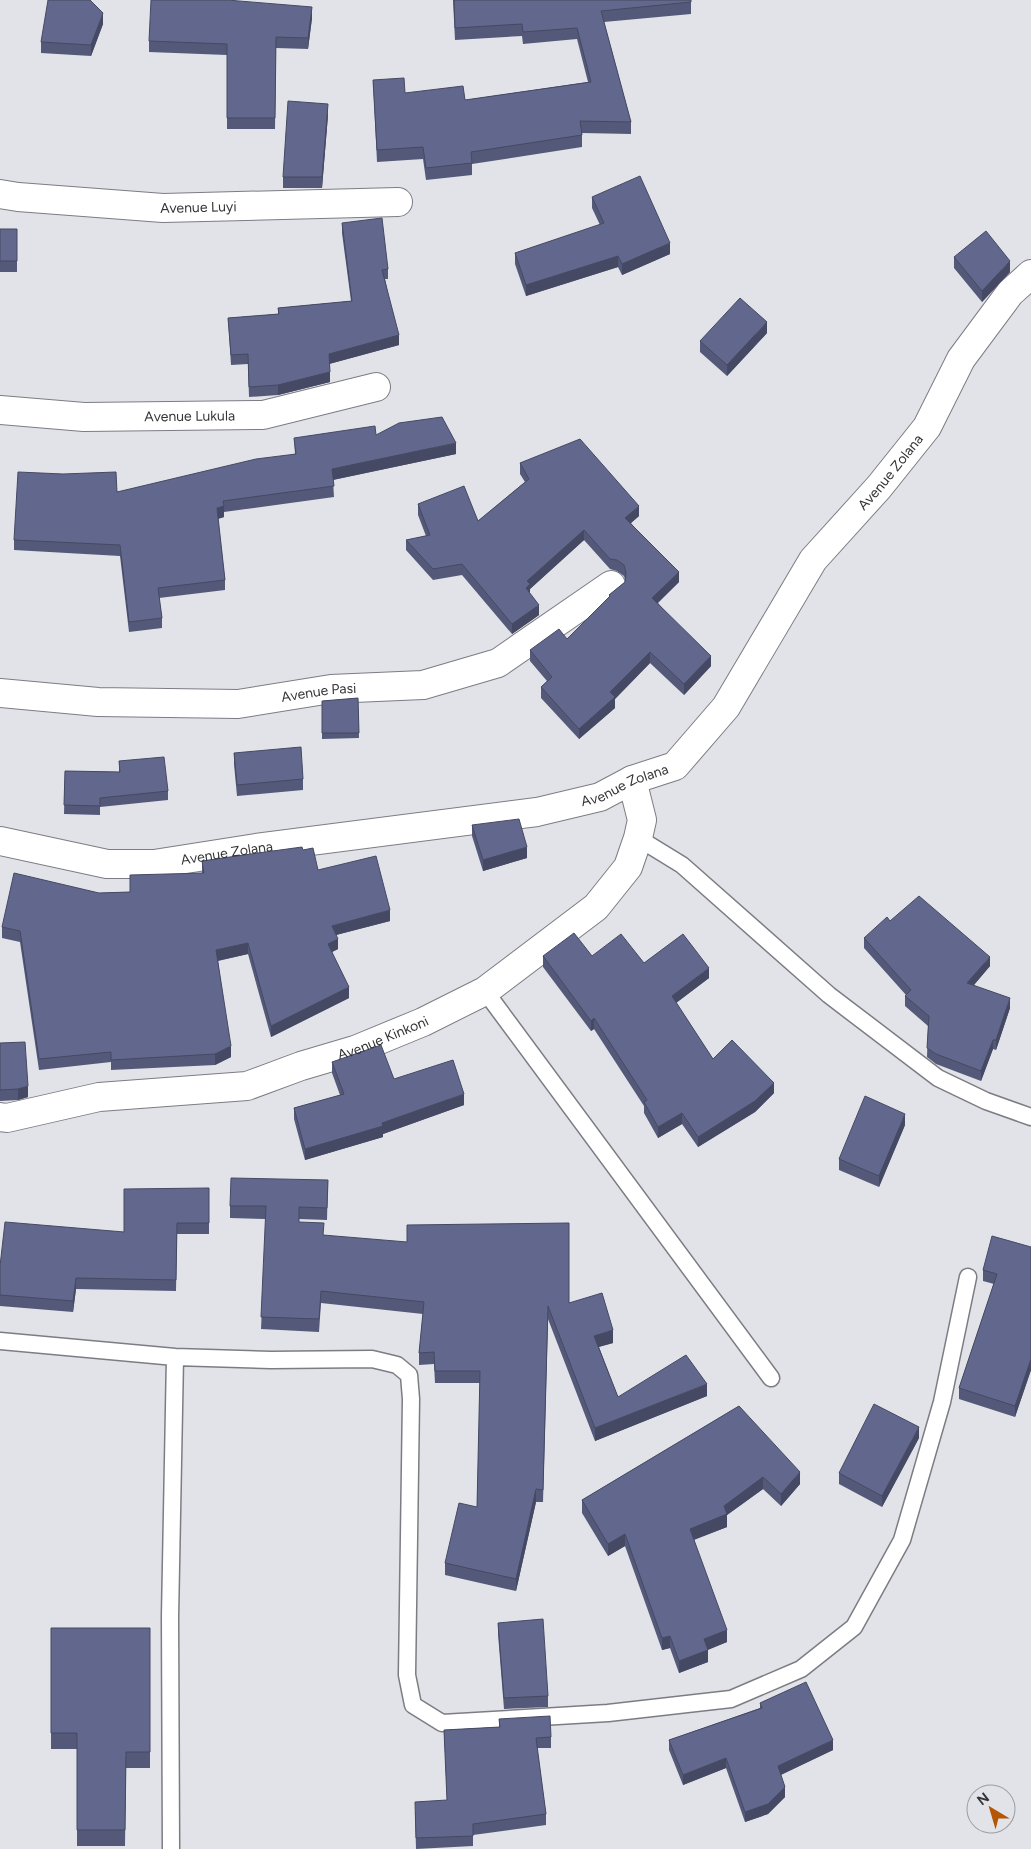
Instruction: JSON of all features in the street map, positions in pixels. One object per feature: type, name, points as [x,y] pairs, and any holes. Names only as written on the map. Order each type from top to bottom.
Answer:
[{"type":"street","name":"Avenue Luyi","points":[[0,194],[163,208],[398,202]]},
{"type":"street","name":"Avenue Zolana","points":[[0,841],[107,864],[154,864],[256,848],[536,812],[600,797],[632,780],[675,766],[726,707],[813,560],[879,486],[927,428],[961,359],[1010,293],[1031,274]]},
{"type":"street","name":"Avenue Lukula","points":[[0,410],[84,417],[263,415],[376,387]]},
{"type":"street","name":"Avenue Pasi","points":[[0,693],[98,702],[238,704],[331,689],[423,685],[498,663],[612,584]]},
{"type":"street","name":"Avenue Kinkoni","points":[[0,1117],[7,1118],[99,1096],[246,1086],[301,1066],[355,1050],[423,1022],[485,991],[596,907],[628,867],[642,820],[632,780]]},
{"type":"lane","points":[[638,838],[682,865],[829,995],[938,1078],[986,1102],[1031,1117]]},
{"type":"lane","points":[[485,991],[771,1378]]},
{"type":"lane","points":[[0,1341],[175,1357],[271,1360],[372,1358],[397,1365],[409,1375],[411,1399],[407,1675],[414,1704],[442,1723],[608,1713],[731,1698],[801,1669],[854,1626],[902,1540],[942,1402],[968,1278]]},
{"type":"lane","points":[[171,1849],[170,1617],[175,1357]]},
{"type":"building","points":[[48,0],[90,0],[103,13],[91,45],[41,42]]},
{"type":"building","points":[[151,0],[227,0],[312,7],[308,38],[276,37],[275,118],[227,118],[227,44],[149,41]]},
{"type":"building","points":[[454,0],[691,0],[691,2],[601,11],[631,122],[580,121],[582,135],[471,152],[472,163],[426,168],[423,147],[377,150],[373,80],[404,78],[405,93],[463,86],[465,100],[591,82],[577,28],[523,32],[522,24],[455,28]]},
{"type":"building","points":[[288,101],[328,104],[322,177],[283,177]]},
{"type":"building","points":[[640,176],[670,243],[622,264],[618,256],[526,285],[515,253],[604,223],[592,197]]},
{"type":"building","points":[[382,218],[388,269],[382,270],[399,335],[329,354],[330,372],[278,385],[249,387],[248,354],[231,355],[228,318],[279,314],[278,308],[352,301],[342,223]]},
{"type":"building","points":[[0,229],[17,229],[17,261],[0,261]]},
{"type":"building","points":[[986,231],[1010,261],[982,291],[954,257]]},
{"type":"building","points":[[740,298],[767,322],[727,365],[700,341]]},
{"type":"building","points":[[442,417],[456,443],[332,469],[334,486],[223,501],[224,506],[217,508],[225,580],[158,588],[162,618],[129,622],[120,545],[14,540],[18,472],[63,474],[116,472],[117,492],[256,459],[296,454],[294,438],[375,426],[376,435],[399,423]]},
{"type":"building","points":[[580,439],[639,506],[625,518],[679,572],[652,598],[711,656],[684,684],[650,652],[610,692],[615,697],[579,729],[541,687],[552,677],[530,650],[559,629],[567,639],[609,595],[625,582],[626,573],[624,565],[617,560],[610,559],[584,530],[527,581],[530,584],[526,588],[539,605],[512,624],[462,564],[433,569],[406,540],[430,535],[418,504],[464,486],[478,521],[529,479],[520,463]]},
{"type":"building","points":[[358,698],[359,733],[322,733],[322,701]]},
{"type":"building","points":[[301,747],[303,779],[237,785],[234,753]]},
{"type":"building","points":[[164,757],[168,791],[100,798],[100,806],[64,805],[65,771],[120,772],[119,761]]},
{"type":"building","points":[[519,819],[527,847],[483,860],[472,825]]},
{"type":"building","points":[[302,847],[303,850],[313,848],[318,870],[376,856],[390,910],[332,926],[338,939],[328,944],[349,987],[271,1026],[248,943],[216,950],[231,1046],[215,1054],[111,1060],[111,1052],[39,1059],[20,931],[2,927],[14,873],[99,893],[130,892],[130,875],[204,873],[202,861]]},
{"type":"building","points":[[919,896],[990,957],[967,983],[1010,998],[996,1040],[993,1040],[981,1071],[936,1054],[927,1048],[929,1016],[905,996],[911,990],[864,938],[887,917],[890,921]]},
{"type":"building","points":[[574,933],[592,956],[621,934],[644,963],[683,934],[709,968],[672,996],[713,1059],[732,1040],[774,1083],[755,1101],[698,1137],[682,1113],[658,1127],[644,1102],[647,1100],[594,1018],[591,1021],[543,956]]},
{"type":"building","points":[[25,1042],[28,1086],[18,1089],[0,1090],[0,1043]]},
{"type":"building","points":[[381,1045],[394,1079],[453,1060],[464,1094],[382,1123],[383,1126],[305,1149],[294,1108],[344,1094],[332,1062]]},
{"type":"building","points":[[865,1096],[905,1114],[879,1176],[839,1159]]},
{"type":"building","points":[[231,1178],[328,1180],[327,1208],[299,1207],[299,1222],[324,1223],[323,1235],[407,1242],[407,1225],[569,1223],[569,1303],[602,1293],[613,1330],[594,1336],[618,1397],[686,1355],[707,1384],[595,1428],[548,1306],[543,1490],[536,1489],[516,1579],[445,1563],[459,1503],[477,1507],[480,1371],[435,1371],[434,1352],[419,1353],[424,1302],[321,1291],[319,1319],[261,1317],[266,1206],[230,1206]]},
{"type":"building","points":[[209,1188],[209,1223],[177,1223],[176,1280],[76,1278],[73,1301],[0,1295],[0,1266],[5,1222],[124,1232],[124,1189]]},
{"type":"building","points":[[992,1236],[1031,1247],[1031,1359],[1015,1406],[959,1388],[997,1274],[983,1270]]},
{"type":"building","points":[[874,1404],[919,1427],[882,1496],[839,1473]]},
{"type":"building","points":[[739,1406],[800,1472],[781,1494],[763,1477],[724,1506],[727,1514],[690,1529],[727,1630],[704,1639],[708,1650],[679,1661],[670,1636],[662,1638],[625,1534],[608,1544],[582,1500]]},
{"type":"building","points":[[543,1619],[548,1696],[504,1698],[498,1623]]},
{"type":"building","points":[[51,1628],[150,1628],[150,1752],[126,1752],[125,1830],[77,1830],[77,1733],[51,1733]]},
{"type":"building","points":[[806,1682],[833,1740],[778,1766],[785,1787],[768,1804],[745,1812],[726,1758],[683,1775],[669,1740],[762,1708],[760,1703]]},
{"type":"building","points":[[550,1716],[551,1737],[536,1738],[546,1814],[473,1824],[473,1836],[416,1838],[415,1802],[447,1800],[444,1730],[500,1727],[499,1719]]}]
